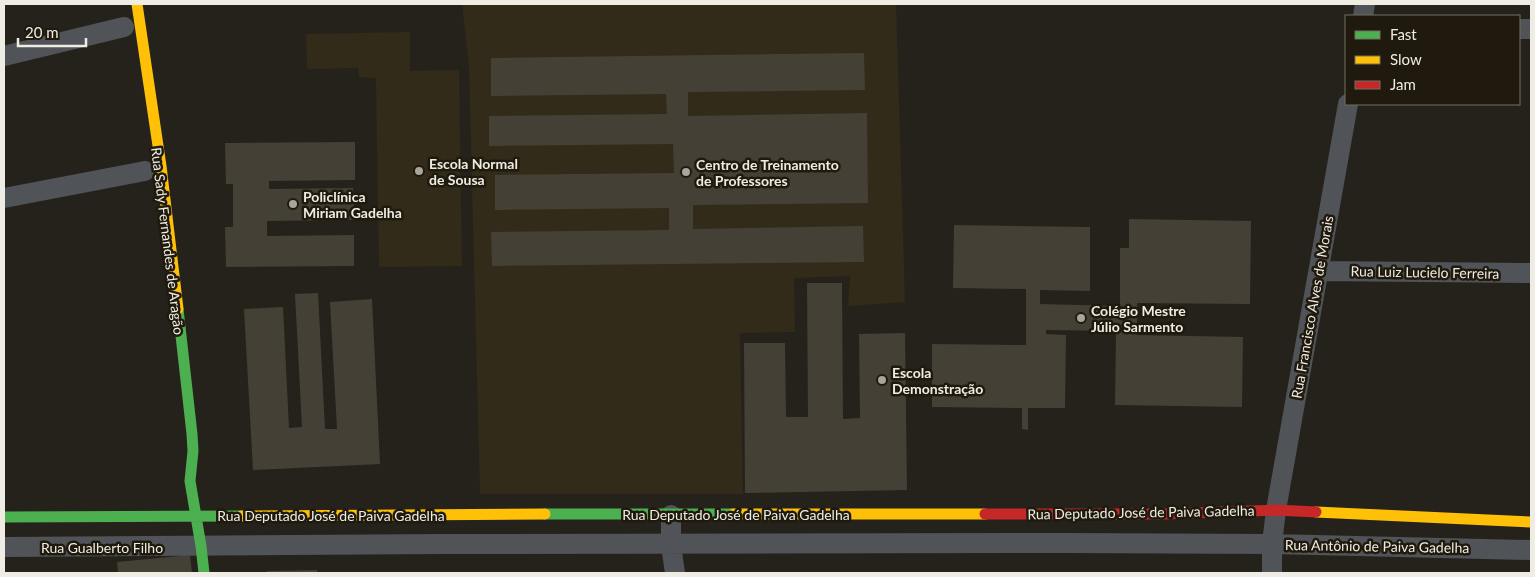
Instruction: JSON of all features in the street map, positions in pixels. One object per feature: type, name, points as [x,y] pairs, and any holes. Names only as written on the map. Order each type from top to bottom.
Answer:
[{"type":"street","name":"Rua Sady Fernandes de Aragão","points":[[137,4],[161,166],[192,434],[193,451],[190,481],[204,573]]},
{"type":"street","points":[[4,56],[125,27]]},
{"type":"street","name":"Rua Francisco Alves de Morais","points":[[1276,510],[1348,105]]},
{"type":"street","points":[[4,198],[145,171]]},
{"type":"street","name":"Rua Luiz Lucielo Ferreira","points":[[1318,271],[1531,273]]},
{"type":"street","name":"Rua Sady Fernandes de Aragão","points":[[180,455],[190,481]]},
{"type":"street","name":"Rua Deputado José de Paiva Gadelha","points":[[196,516],[1164,514],[1276,510]]},
{"type":"street","name":"Rua Antônio de Paiva Gadelha","points":[[1531,522],[1276,510],[1272,544],[1531,550]]},
{"type":"street","points":[[545,544],[546,514]]},
{"type":"street","points":[[1064,544],[1066,514]]},
{"type":"street","points":[[1160,544],[1164,514]]},
{"type":"street","points":[[440,515],[440,544]]},
{"type":"street","points":[[671,515],[671,545],[675,573]]},
{"type":"street","points":[[4,518],[196,516]]},
{"type":"street","points":[[51,547],[52,517]]},
{"type":"street","points":[[1477,549],[1480,520]]},
{"type":"street","name":"Rua Deputado José de Paiva Gadelha","points":[[201,546],[440,544],[1272,544]]},
{"type":"street","points":[[1272,544],[1272,573]]},
{"type":"street","name":"Rua Gualberto Filho","points":[[4,548],[201,546]]},
{"type":"shaded area","name":"Centro de Treinamento de Professores","points":[[462,4],[896,4],[905,302],[848,306],[850,276],[794,278],[795,332],[740,333],[743,494],[480,494],[469,67]]},
{"type":"shaded area","name":"Escola Normal de Sousa","points":[[410,32],[410,71],[459,70],[462,266],[379,267],[376,78],[359,77],[358,68],[307,69],[306,34]]},
{"type":"building","points":[[864,53],[865,90],[688,92],[688,116],[867,113],[868,203],[693,205],[693,229],[863,226],[864,262],[492,266],[491,232],[669,230],[669,208],[495,210],[495,175],[674,173],[673,144],[489,146],[489,116],[667,114],[666,94],[491,96],[491,58]]},
{"type":"building","name":"Policlínica Miriam Gadelha","points":[[355,142],[355,180],[269,181],[269,189],[353,188],[354,220],[267,221],[267,236],[354,235],[354,266],[226,267],[225,227],[233,227],[233,184],[226,184],[225,143]]},
{"type":"building","name":"Colégio Mestre Júlio Sarmento","points":[[1129,219],[1251,221],[1250,304],[1137,303],[1137,335],[1243,337],[1242,407],[1115,405],[1116,331],[1046,330],[1046,334],[1066,335],[1065,408],[1028,408],[1028,430],[1022,429],[1022,408],[932,407],[932,344],[1026,345],[1026,289],[953,288],[954,225],[1090,227],[1090,291],[1040,290],[1040,304],[1120,306],[1120,248],[1129,248]]},
{"type":"building","name":"Escola Demonstração","points":[[807,283],[842,283],[843,419],[860,418],[859,334],[905,333],[907,490],[745,493],[744,343],[785,343],[786,417],[808,417]]},
{"type":"building","points":[[318,293],[325,429],[337,429],[330,302],[372,299],[380,464],[253,470],[244,309],[283,307],[289,428],[302,427],[295,294]]},
{"type":"building","points":[[190,555],[192,573],[118,573],[117,562]]},
{"type":"building","points":[[317,570],[317,573],[267,573],[267,571]]},
{"type":"traffic: fast","points":[[178,309],[192,434],[193,451],[190,481],[204,573]]},
{"type":"traffic: fast","points":[[545,514],[733,514]]},
{"type":"traffic: fast","points":[[4,517],[241,516]]},
{"type":"traffic: slow","points":[[137,4],[161,166],[178,309]]},
{"type":"traffic: slow","points":[[1316,512],[1531,522]]},
{"type":"traffic: slow","points":[[241,516],[545,514]]},
{"type":"traffic: slow","points":[[733,514],[985,514]]},
{"type":"traffic: jam","points":[[985,514],[1164,514],[1276,510],[1316,512]]},
{"type":"place","name":"Escola Normal de Sousa","points":[[419,171]]},
{"type":"place","name":"Centro de Treinamento de Professores","points":[[686,172]]},
{"type":"place","name":"Policlínica Miriam Gadelha","points":[[293,204]]},
{"type":"place","name":"Colégio Mestre Júlio Sarmento","points":[[1081,318]]},
{"type":"place","name":"Escola Demonstração","points":[[882,380]]}]
